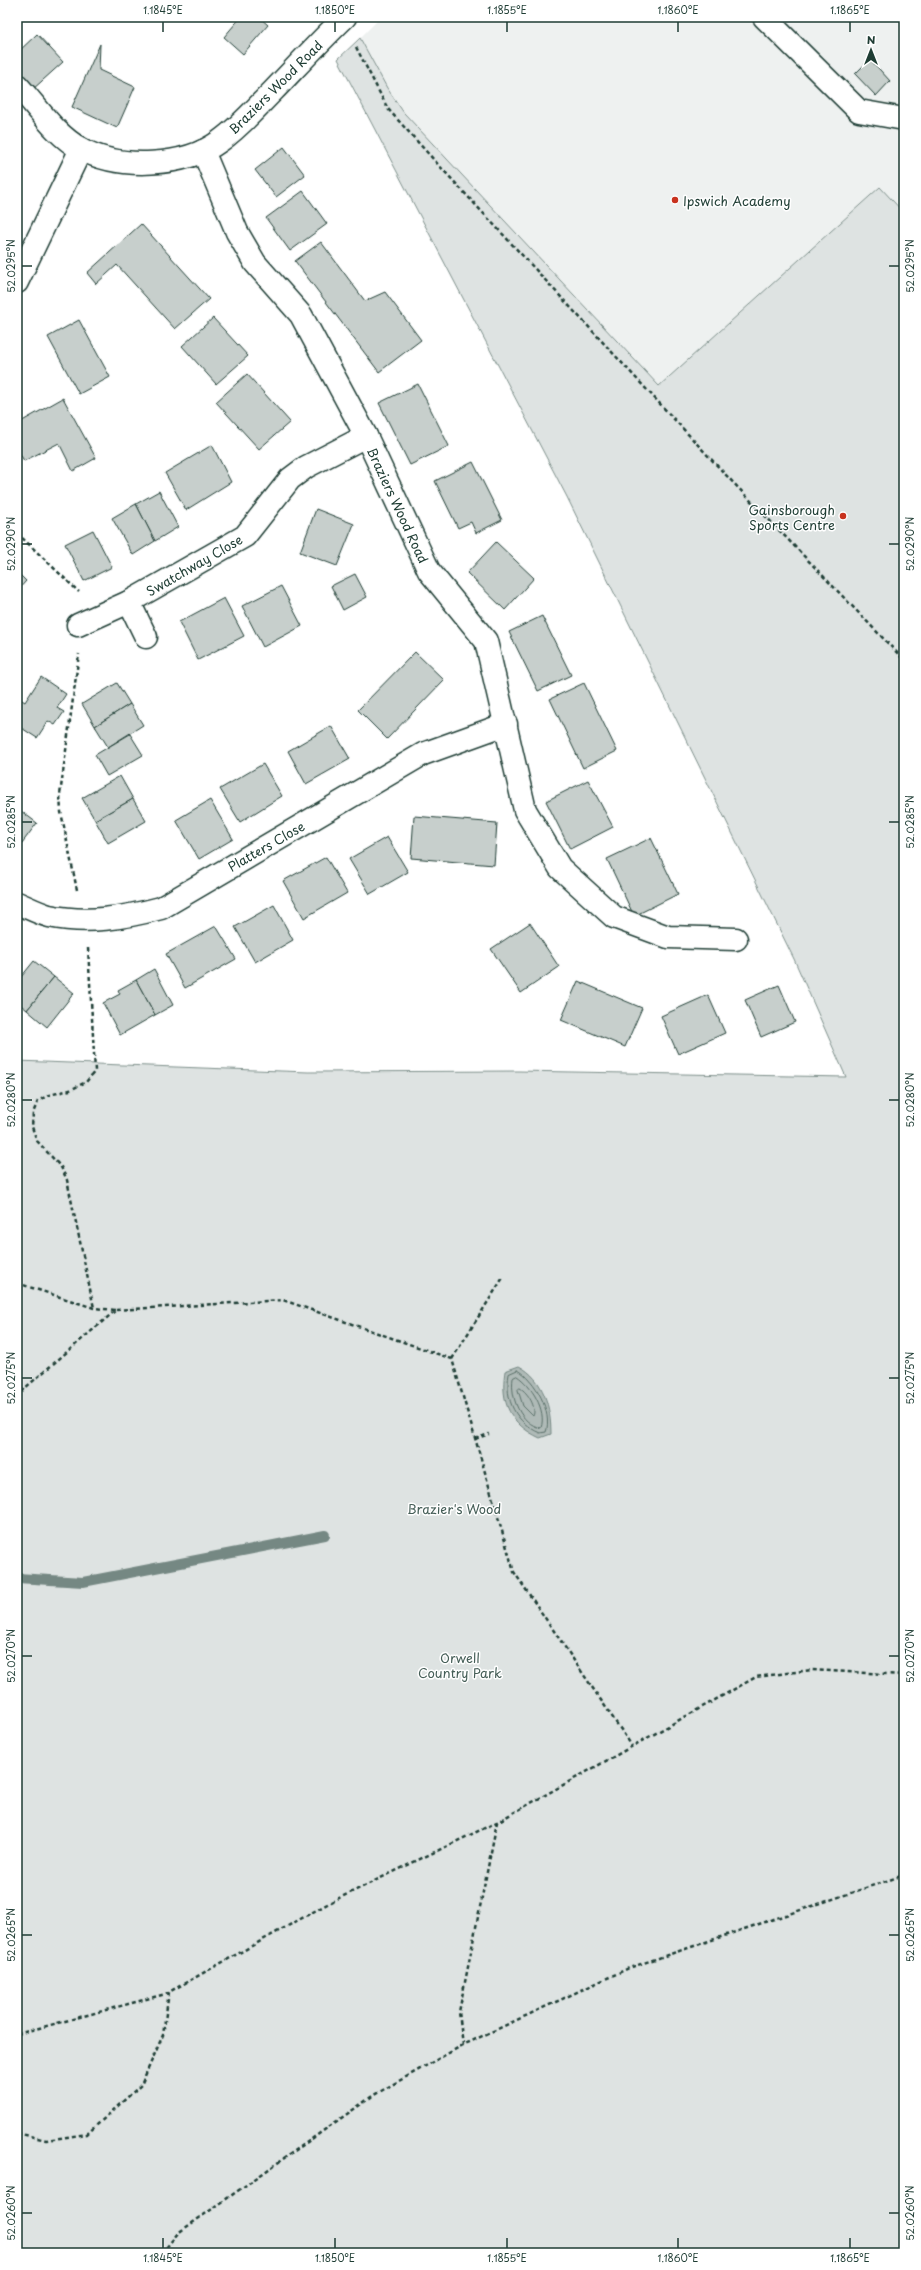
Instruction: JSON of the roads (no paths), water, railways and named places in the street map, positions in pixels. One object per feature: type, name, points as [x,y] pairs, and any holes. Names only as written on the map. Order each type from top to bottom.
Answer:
[{"type":"street","name":"Braziers Wood Road","points":[[344,17],[246,118],[220,141],[203,151],[237,232],[255,263],[301,315],[366,436],[429,571],[486,641],[525,810],[560,868],[614,917],[668,937],[736,940]]},
{"type":"street","points":[[764,17],[859,111],[904,119]]},
{"type":"street","points":[[17,85],[52,125],[81,149],[132,164],[160,162],[203,151]]},
{"type":"street","points":[[17,282],[81,149]]},
{"type":"street","name":"Swatchway Close","points":[[78,625],[129,602],[245,536],[290,479],[306,467],[366,436]]},
{"type":"street","points":[[129,602],[146,637]]},
{"type":"street","name":"Platters Close","points":[[17,903],[48,916],[83,920],[122,918],[161,908],[423,754],[506,724]]},
{"type":"water","points":[[519,1366],[535,1378],[540,1386],[550,1414],[551,1434],[540,1438],[521,1426],[509,1411],[504,1393],[505,1371]]},
{"type":"waterway","points":[[17,1578],[83,1582],[325,1535]]},
{"type":"place","name":"Ipswich Academy","points":[[675,200]]},
{"type":"place","name":"Gainsborough Sports Centre","points":[[843,516]]},
{"type":"park label","name":"Brazier's Wood","points":[[454,1508]]},
{"type":"park label","name":"Orwell Country Park","points":[[460,1664]]}]
